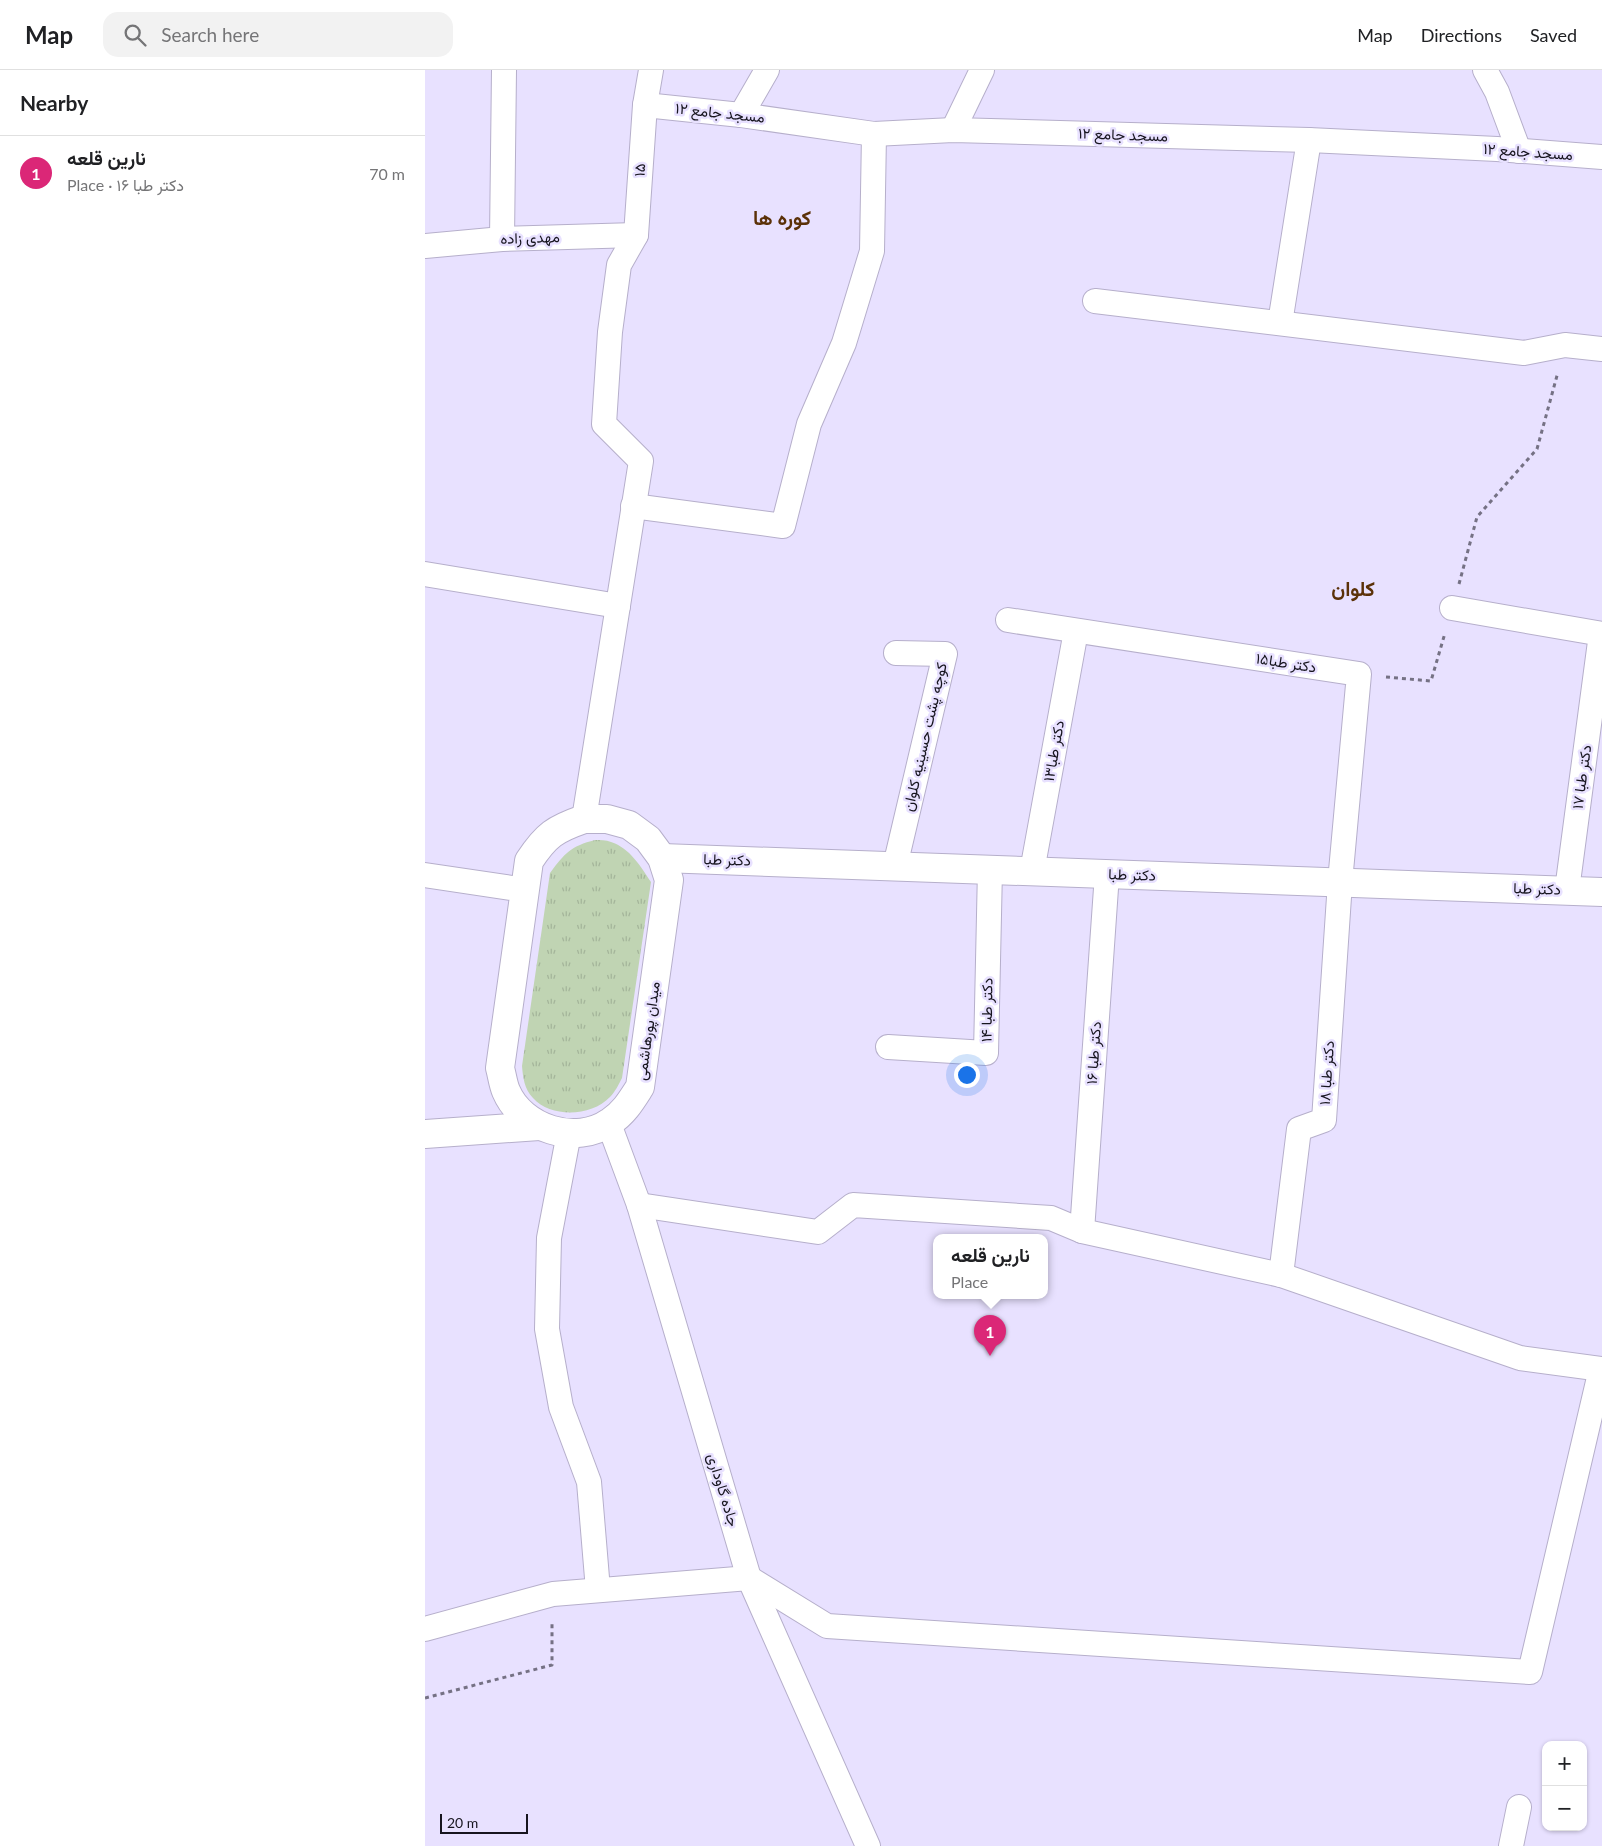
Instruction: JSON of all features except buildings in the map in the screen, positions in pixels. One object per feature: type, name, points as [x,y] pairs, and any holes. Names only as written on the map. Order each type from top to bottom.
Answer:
[{"type":"street","points":[[502,239],[503,70]]},
{"type":"street","name":"۱۵","points":[[636,235],[645,105],[651,70]]},
{"type":"street","points":[[741,115],[767,70]]},
{"type":"street","points":[[953,130],[982,70]]},
{"type":"street","points":[[1485,70],[1497,92],[1519,151]]},
{"type":"street","points":[[1497,92],[1505,70]]},
{"type":"street","name":"مسجد جامع ۱۲","points":[[645,105],[741,115],[874,134],[953,130],[1309,140],[1497,149],[1602,157]]},
{"type":"street","points":[[633,506],[783,526],[809,424],[843,343],[872,252],[874,134]]},
{"type":"street","points":[[1280,323],[1309,140]]},
{"type":"street","points":[[583,819],[641,461],[604,424],[610,332],[619,265],[636,235]]},
{"type":"street","name":"مهدی زاده","points":[[425,246],[502,239],[636,235]]},
{"type":"street","points":[[1095,301],[1524,353],[1565,345],[1602,349]]},
{"type":"street","points":[[425,574],[617,606]]},
{"type":"street","points":[[1452,608],[1601,634]]},
{"type":"street","name":"دکتر طبا۱۵","points":[[1008,620],[1359,674]]},
{"type":"street","name":"دکتر طبا۱۳","points":[[1032,871],[1076,631]]},
{"type":"street","name":"دکتر طبا ۱۷","points":[[1567,890],[1601,634]]},
{"type":"street","name":"کوچه پشت حسینیه کلوان","points":[[895,866],[945,654],[896,653]]},
{"type":"street","points":[[1340,882],[1359,674]]},
{"type":"street","name":"میدان پورهاشمی","points":[[583,819],[607,819],[629,825],[648,839],[662,858],[669,880],[640,1087],[627,1108],[609,1124],[586,1132],[569,1133],[562,1133],[539,1126],[520,1111],[506,1091],[500,1068],[529,861],[543,841],[561,827],[583,819]]},
{"type":"street","name":"دکتر طبا","points":[[662,858],[1602,892]]},
{"type":"street","name":"دکتر طبا ۱۴","points":[[888,1047],[986,1053],[990,869]]},
{"type":"street","name":"دکتر طبا ۱۶","points":[[1082,1231],[1107,874]]},
{"type":"street","points":[[425,875],[525,890]]},
{"type":"street","name":"دکتر طبا ۱۸","points":[[1281,1275],[1299,1129],[1324,1120],[1340,882]]},
{"type":"street","name":"جاده گاوداری","points":[[609,1124],[639,1206],[749,1578],[868,1846]]},
{"type":"street","points":[[425,1134],[539,1126]]},
{"type":"street","points":[[569,1133],[549,1238],[547,1330],[561,1407],[589,1482],[598,1590]]},
{"type":"street","points":[[425,1629],[553,1594],[749,1578],[827,1626],[1531,1672],[1601,1369],[1520,1358],[1281,1275],[1082,1231],[1051,1218],[853,1205],[818,1232],[639,1206]]},
{"type":"street","points":[[1511,1846],[1519,1808]]},
{"type":"path","points":[[1359,674],[1431,681],[1477,517],[1537,449],[1565,345]]},
{"type":"path","points":[[425,1698],[552,1665],[553,1594]]},
{"type":"green space","points":[[595,840],[609,841],[624,849],[651,882],[622,1078],[612,1095],[602,1104],[582,1111],[560,1112],[541,1105],[533,1098],[525,1083],[522,1066],[550,873],[569,851]]},
{"type":"place","name":"نارین قلعه","points":[[990,1356]]},
{"type":"district","name":"کوره ها","points":[[782,218]]},
{"type":"district","name":"کلوان","points":[[1353,589]]}]
